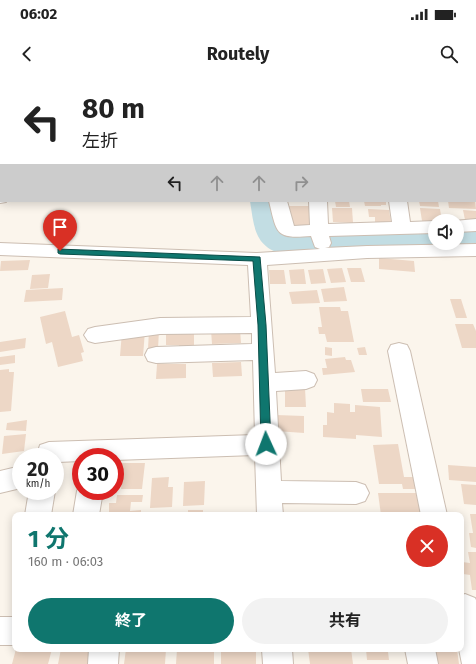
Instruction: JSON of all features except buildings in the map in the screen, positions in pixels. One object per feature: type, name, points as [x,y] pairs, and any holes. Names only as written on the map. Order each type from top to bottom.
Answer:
[{"type":"street","points":[[278,202],[285,228],[291,232],[322,242],[476,250]]},
{"type":"street","points":[[318,202],[322,242]]},
{"type":"street","points":[[398,202],[400,223],[402,228]]},
{"type":"street","points":[[464,226],[476,225]]},
{"type":"street","points":[[0,249],[257,259],[322,242],[402,228],[428,227]]},
{"type":"street","points":[[257,259],[262,325],[269,504],[356,493]]},
{"type":"street","points":[[95,335],[160,326],[262,325]]},
{"type":"street","points":[[399,351],[433,512]]},
{"type":"street","points":[[156,355],[263,352]]},
{"type":"street","points":[[264,383],[306,380]]},
{"type":"street","points":[[124,452],[266,444]]},
{"type":"street","points":[[0,482],[12,479]]},
{"type":"street","points":[[38,512],[40,500]]},
{"type":"street","points":[[86,512],[88,500]]},
{"type":"street","points":[[467,608],[476,661]]},
{"type":"street","points":[[0,631],[12,631]]},
{"type":"street","points":[[103,664],[104,652]]},
{"type":"street","points":[[277,652],[278,664]]},
{"type":"street","points":[[421,652],[423,664]]},
{"type":"waterway","points":[[264,202],[271,234],[282,244],[428,238]]},
{"type":"waterway","points":[[464,237],[476,236]]},
{"type":"route","points":[[60,251],[257,259],[262,325],[266,444]]}]
